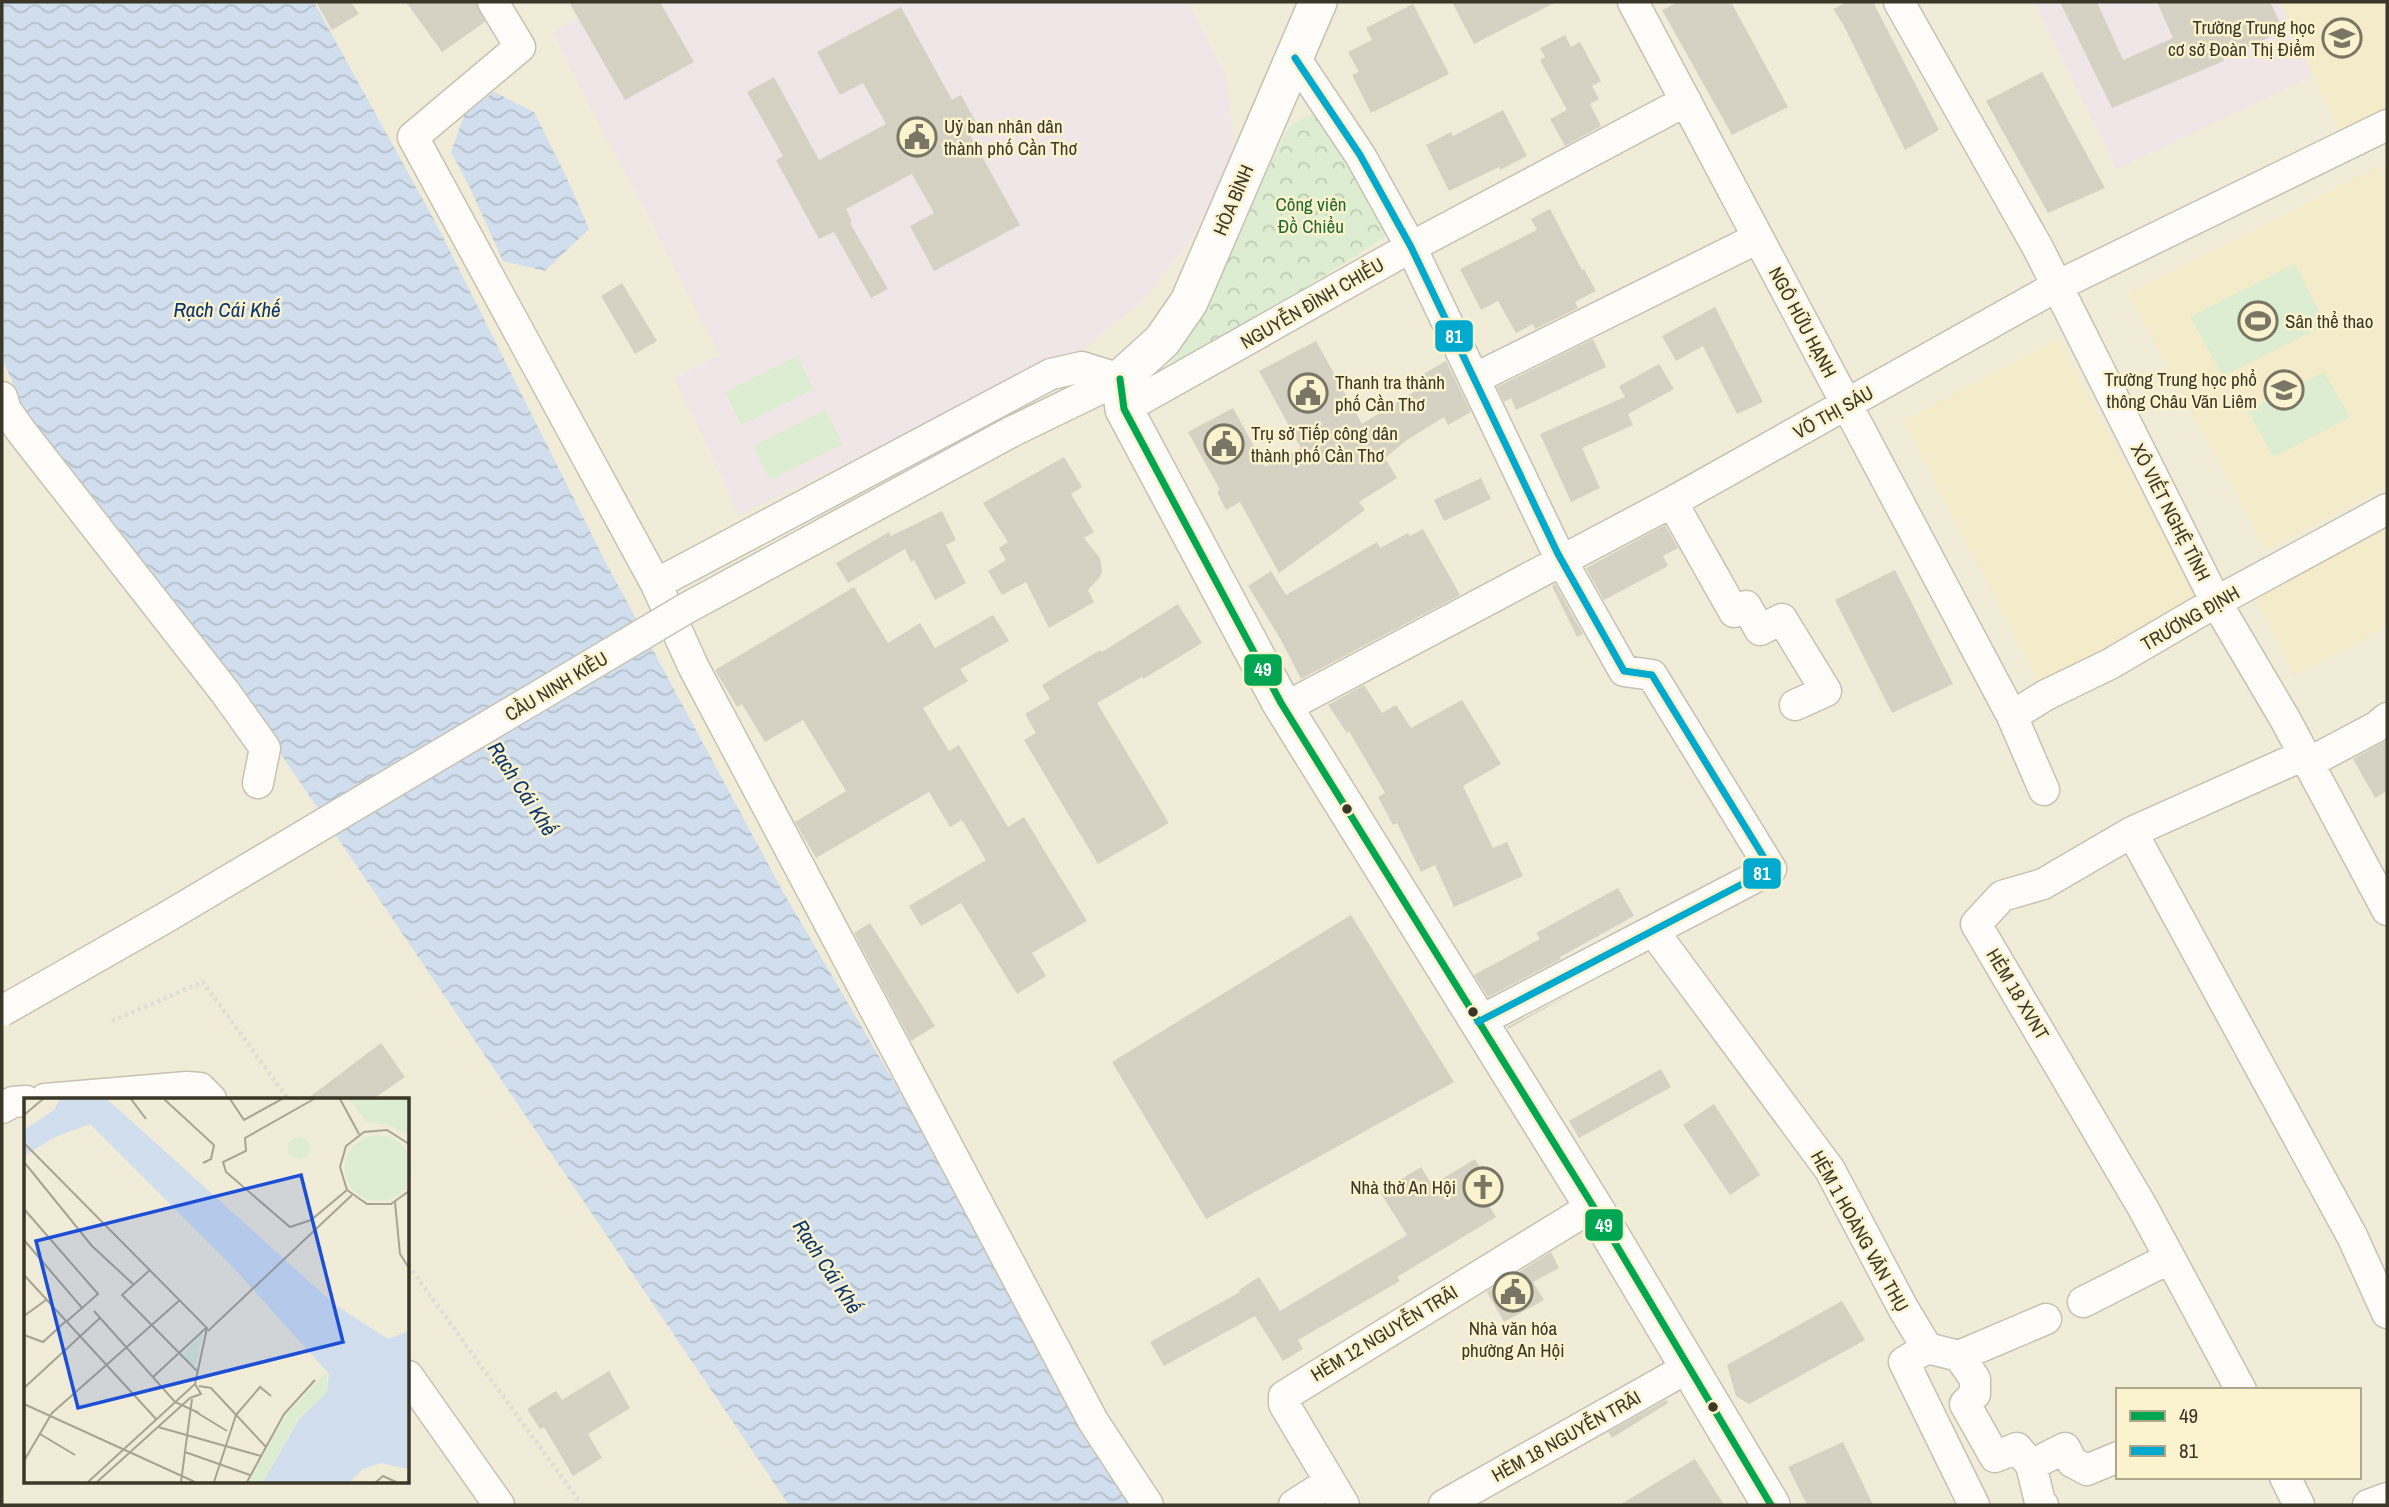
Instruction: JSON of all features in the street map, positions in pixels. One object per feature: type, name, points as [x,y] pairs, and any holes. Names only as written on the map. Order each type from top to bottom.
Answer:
[{"type":"main road","name":"HÒA BÌNH","points":[[1122,394],[1189,302],[1318,2]]},
{"type":"main road","points":[[1122,394],[1284,708],[1593,1206],[1771,1505]]},
{"type":"street","points":[[492,2],[520,47],[413,137],[656,584],[693,666],[1086,1409],[1149,1505]]},
{"type":"street","name":"NGÔ HỮU HẠNH","points":[[1633,2],[2016,726],[2043,790]]},
{"type":"street","name":"XÔ VIẾT NGHỆ TĨNH","points":[[1899,2],[2038,248],[2216,602],[2306,759],[2387,910]]},
{"type":"street","points":[[1295,58],[1360,155],[1411,247],[1560,559],[1624,671],[1653,675],[1771,870],[1478,1022]]},
{"type":"street","name":"NGUYỄN ĐÌNH CHIỂU","points":[[1122,394],[1411,247],[1686,101]]},
{"type":"street","name":"VÕ THỊ SÁU","points":[[1284,708],[1560,559],[1672,502],[2057,286],[2387,125]]},
{"type":"street","points":[[1474,379],[1758,238]]},
{"type":"street","points":[[656,584],[1051,374],[1082,367],[1122,394]]},
{"type":"street","name":"CẦU NINH KIỀU","points":[[2,1011],[165,918],[685,609],[1011,432],[1122,394]]},
{"type":"street","points":[[2,397],[6,410],[21,431],[225,692],[265,748],[258,783]]},
{"type":"street","points":[[1672,502],[1734,612],[1746,606],[1760,630],[1782,619],[1826,691],[1796,705]]},
{"type":"street","name":"TRƯƠNG ĐỊNH","points":[[2016,726],[2046,695],[2110,664],[2216,602],[2387,509]]},
{"type":"street","name":"HẺM 18 XVNT","points":[[2240,1388],[2083,1103],[1976,924],[2002,896],[2043,884],[2132,832],[2306,759],[2376,727],[2387,718]]},
{"type":"street","points":[[2132,832],[2352,1236],[2387,1313]]},
{"type":"street","name":"HẺM 1 HOÀNG VĂN THỤ","points":[[1654,932],[1830,1170],[1927,1348]]},
{"type":"street","points":[[57,1098],[187,1087],[200,1088],[210,1098]]},
{"type":"street","points":[[2,1108],[13,1102],[24,1101]]},
{"type":"street","name":"HẺM 12 NGUYỄN TRÃI","points":[[1337,1493],[1283,1404],[1286,1393],[1593,1206]]},
{"type":"street","points":[[2083,1302],[2170,1258]]},
{"type":"street","points":[[1973,1505],[1904,1362],[1927,1348],[1959,1356],[2046,1319]]},
{"type":"street","points":[[1932,1424],[1965,1404],[1975,1394],[1975,1379],[1959,1356]]},
{"type":"street","name":"HẺM 18 NGUYỄN TRÃI","points":[[1444,1505],[1689,1367]]},
{"type":"street","points":[[410,1380],[499,1505]]},
{"type":"street","points":[[1965,1404],[1994,1457],[2017,1448],[2031,1465],[2043,1505]]},
{"type":"street","points":[[2031,1465],[2065,1448],[2072,1462],[2087,1470],[2116,1458]]},
{"type":"street","points":[[2286,1479],[2299,1505]]},
{"type":"street","points":[[1294,1505],[1337,1493]]},
{"type":"street","points":[[2368,1505],[2387,1498]]},
{"type":"path","points":[[112,1021],[203,982],[287,1098]]},
{"type":"path","points":[[410,1268],[582,1505]]},
{"type":"shaded area","points":[[603,2],[1189,2],[1226,75],[1235,154],[1187,246],[1140,303],[1082,350],[739,515],[675,378],[720,355],[552,33]]},
{"type":"shaded area","points":[[2034,2],[2280,2],[2314,75],[2117,169]]},
{"type":"shaded area","name":"Trường Trung học cơ sở Đoàn Thị Điểm","points":[[2280,2],[2387,2],[2387,109],[2340,134]]},
{"type":"shaded area","name":"Trường Trung học phổ thông Châu Văn Liêm","points":[[2387,162],[2387,487],[2266,550],[2129,294]]},
{"type":"shaded area","points":[[2057,339],[2201,603],[2041,688],[1904,421]]},
{"type":"shaded area","points":[[2387,516],[2387,626],[2294,676],[2252,590]]},
{"type":"green space","name":"Công viên Đồ Chiểu","points":[[1322,114],[1387,227],[1383,238],[1162,380],[1289,127],[1307,116]]},
{"type":"green space","name":"Sân thể thao","points":[[2295,264],[2326,325],[2223,376],[2190,317]]},
{"type":"green space","points":[[797,356],[814,389],[741,425],[725,392]]},
{"type":"green space","name":"Sân thể thao","points":[[2324,372],[2350,417],[2273,457],[2248,411]]},
{"type":"green space","points":[[825,410],[843,444],[770,480],[753,446]]},
{"type":"water","name":"Rạch Cái Khế","points":[[2,2],[314,2],[439,229],[605,561],[782,890],[1140,1505],[789,1505],[220,664],[25,420],[23,406],[2,358]]},
{"type":"water","points":[[494,92],[534,112],[589,229],[545,271],[503,261],[451,152],[465,113]]},
{"type":"building","points":[[316,2],[351,2],[359,14],[332,30]]},
{"type":"building","points":[[406,2],[476,2],[485,22],[442,52]]},
{"type":"building","points":[[569,2],[660,2],[694,62],[625,100]]},
{"type":"building","points":[[1452,2],[1556,2],[1474,44]]},
{"type":"building","points":[[1678,2],[1731,2],[1788,107],[1732,135],[1662,10]]},
{"type":"building","points":[[1848,2],[1873,2],[1939,130],[1905,150],[1833,9]]},
{"type":"building","points":[[2060,2],[2097,2],[2123,60],[2173,38],[2157,2],[2270,2],[2284,31],[2223,58],[2224,61],[2112,108]]},
{"type":"building","points":[[1413,4],[1449,74],[1371,113],[1352,75],[1359,72],[1348,52],[1372,40],[1366,28]]},
{"type":"building","name":"Uỷ ban nhân dân thành phố Cần Thơ","points":[[901,7],[952,100],[961,95],[978,126],[968,131],[1020,225],[934,271],[910,226],[934,213],[912,174],[846,209],[852,222],[850,223],[888,289],[871,298],[834,232],[819,239],[776,160],[783,156],[747,92],[774,77],[819,160],[886,124],[863,83],[840,95],[817,52]]},
{"type":"building","points":[[1565,35],[1571,47],[1580,42],[1601,81],[1592,86],[1599,99],[1590,104],[1601,126],[1565,146],[1550,119],[1567,110],[1540,60],[1545,57],[1540,48]]},
{"type":"building","points":[[2042,72],[2105,188],[2048,213],[1986,101]]},
{"type":"building","points":[[1503,110],[1527,156],[1449,191],[1426,145],[1451,132],[1453,136]]},
{"type":"building","points":[[1550,209],[1596,291],[1575,302],[1578,308],[1535,329],[1533,324],[1516,333],[1498,301],[1481,310],[1460,269],[1537,230],[1531,219]]},
{"type":"building","points":[[622,283],[657,341],[635,354],[601,296]]},
{"type":"building","points":[[1715,307],[1763,402],[1737,414],[1703,346],[1676,361],[1662,336]]},
{"type":"building","points":[[1593,339],[1606,367],[1516,410],[1511,398],[1504,402],[1497,387]]},
{"type":"building","points":[[1316,341],[1362,424],[1425,385],[1420,376],[1446,361],[1471,412],[1448,425],[1444,417],[1407,440],[1385,458],[1397,478],[1359,502],[1365,510],[1279,573],[1240,502],[1226,510],[1217,492],[1220,490],[1188,432],[1233,408],[1265,467],[1301,448],[1259,371]]},
{"type":"building","points":[[1659,364],[1674,389],[1628,414],[1633,425],[1582,448],[1600,488],[1571,502],[1540,434],[1625,397],[1619,386]]},
{"type":"building","points":[[1064,457],[1082,487],[1071,494],[1094,532],[1084,538],[1100,558],[1102,571],[1088,590],[1094,602],[1049,628],[1026,582],[1002,595],[988,571],[1006,560],[999,548],[1008,542],[983,503]]},
{"type":"building","points":[[1481,478],[1491,499],[1444,521],[1434,500]]},
{"type":"building","points":[[942,511],[956,540],[946,545],[966,583],[935,600],[914,560],[911,562],[905,549],[848,583],[836,563],[889,532],[891,536]]},
{"type":"building","points":[[1665,525],[1678,548],[1663,556],[1668,566],[1604,600],[1586,568]]},
{"type":"building","points":[[1423,529],[1460,595],[1301,679],[1248,586],[1271,571],[1286,595],[1377,542],[1380,548],[1408,533],[1410,536]]},
{"type":"building","points":[[1895,570],[1953,684],[1892,713],[1835,600]]},
{"type":"building","points":[[1555,584],[1583,634],[1577,637],[1552,586]]},
{"type":"building","points":[[854,587],[888,643],[920,623],[935,648],[993,615],[1009,641],[960,669],[968,681],[923,708],[949,751],[959,745],[1008,827],[1024,817],[1087,921],[1032,953],[1046,976],[1017,994],[961,903],[921,926],[909,906],[986,860],[962,820],[950,827],[929,792],[816,858],[795,822],[846,791],[803,720],[765,742],[742,704],[737,707],[715,670]]},
{"type":"building","points":[[1178,604],[1202,643],[1097,703],[1169,823],[1098,864],[1024,740],[1036,733],[1025,714],[1050,699],[1042,685],[1100,650],[1102,652]]},
{"type":"building","points":[[1364,685],[1382,713],[1396,705],[1411,728],[1462,700],[1501,764],[1463,786],[1493,848],[1507,842],[1523,876],[1454,907],[1435,865],[1421,872],[1397,823],[1393,825],[1378,797],[1385,793],[1349,731],[1347,733],[1328,705]]},
{"type":"building","points":[[2387,740],[2387,791],[2375,798],[2353,759]]},
{"type":"building","points":[[1618,888],[1634,916],[1560,957],[1561,959],[1488,997],[1474,975],[1540,939],[1536,933]]},
{"type":"building","points":[[1351,915],[1454,1082],[1206,1219],[1112,1062]]},
{"type":"building","points":[[870,923],[935,1026],[911,1041],[854,933]]},
{"type":"building","points":[[1578,990],[1508,1029],[1507,1027]]},
{"type":"building","points":[[381,1043],[405,1077],[374,1098],[308,1098]]},
{"type":"building","points":[[1661,1069],[1671,1087],[1579,1138],[1569,1121]]},
{"type":"building","points":[[1714,1104],[1760,1175],[1730,1195],[1683,1125]]},
{"type":"building","points":[[1475,1159],[1491,1184],[1480,1191],[1496,1217],[1397,1277],[1400,1281],[1298,1340],[1303,1349],[1283,1361],[1255,1316],[1164,1366],[1150,1342],[1240,1292],[1239,1290],[1259,1277],[1280,1311],[1407,1235],[1380,1192],[1421,1167],[1432,1185]]},
{"type":"building","name":"Nhà văn hóa phường An Hội","points":[[1551,1252],[1559,1268],[1533,1282],[1544,1300],[1504,1322],[1487,1292]]},
{"type":"building","points":[[1842,1301],[1865,1340],[1749,1404],[1736,1396],[1727,1365]]},
{"type":"building","points":[[609,1371],[630,1408],[588,1434],[602,1458],[573,1476],[544,1427],[540,1429],[527,1409],[556,1391],[562,1400]]},
{"type":"building","points":[[1666,1400],[1668,1403],[1612,1438],[1608,1432]]},
{"type":"building","points":[[1843,1442],[1873,1505],[1807,1505],[1788,1467]]},
{"type":"building","points":[[1695,1459],[1724,1505],[1620,1505]]},
{"type":"transit line","name":"81","points":[[1295,58],[1360,155],[1411,247],[1558,554],[1624,671],[1652,675],[1771,869],[1478,1022]]},
{"type":"transit line","name":"49","points":[[1120,379],[1124,409],[1281,703],[1593,1206],[1771,1505]]},
{"type":"place","name":"Trường Trung học cơ sở Đoàn Thị Điểm","points":[[2342,38]]},
{"type":"place","name":"Uỷ ban nhân dân thành phố Cần Thơ","points":[[917,137]]},
{"type":"place","name":"Sân thể thao","points":[[2258,321]]},
{"type":"place","name":"Trường Trung học phổ thông Châu Văn Liêm","points":[[2284,390]]},
{"type":"place","name":"Thanh tra thành phố Cần Thơ","points":[[1308,393]]},
{"type":"place","name":"Trụ sở Tiếp công dân thành phố Cần Thơ","points":[[1224,444]]},
{"type":"place","name":"Nhà thờ An Hội","points":[[1483,1187]]},
{"type":"place","name":"Nhà văn hóa phường An Hội","points":[[1513,1292]]}]
